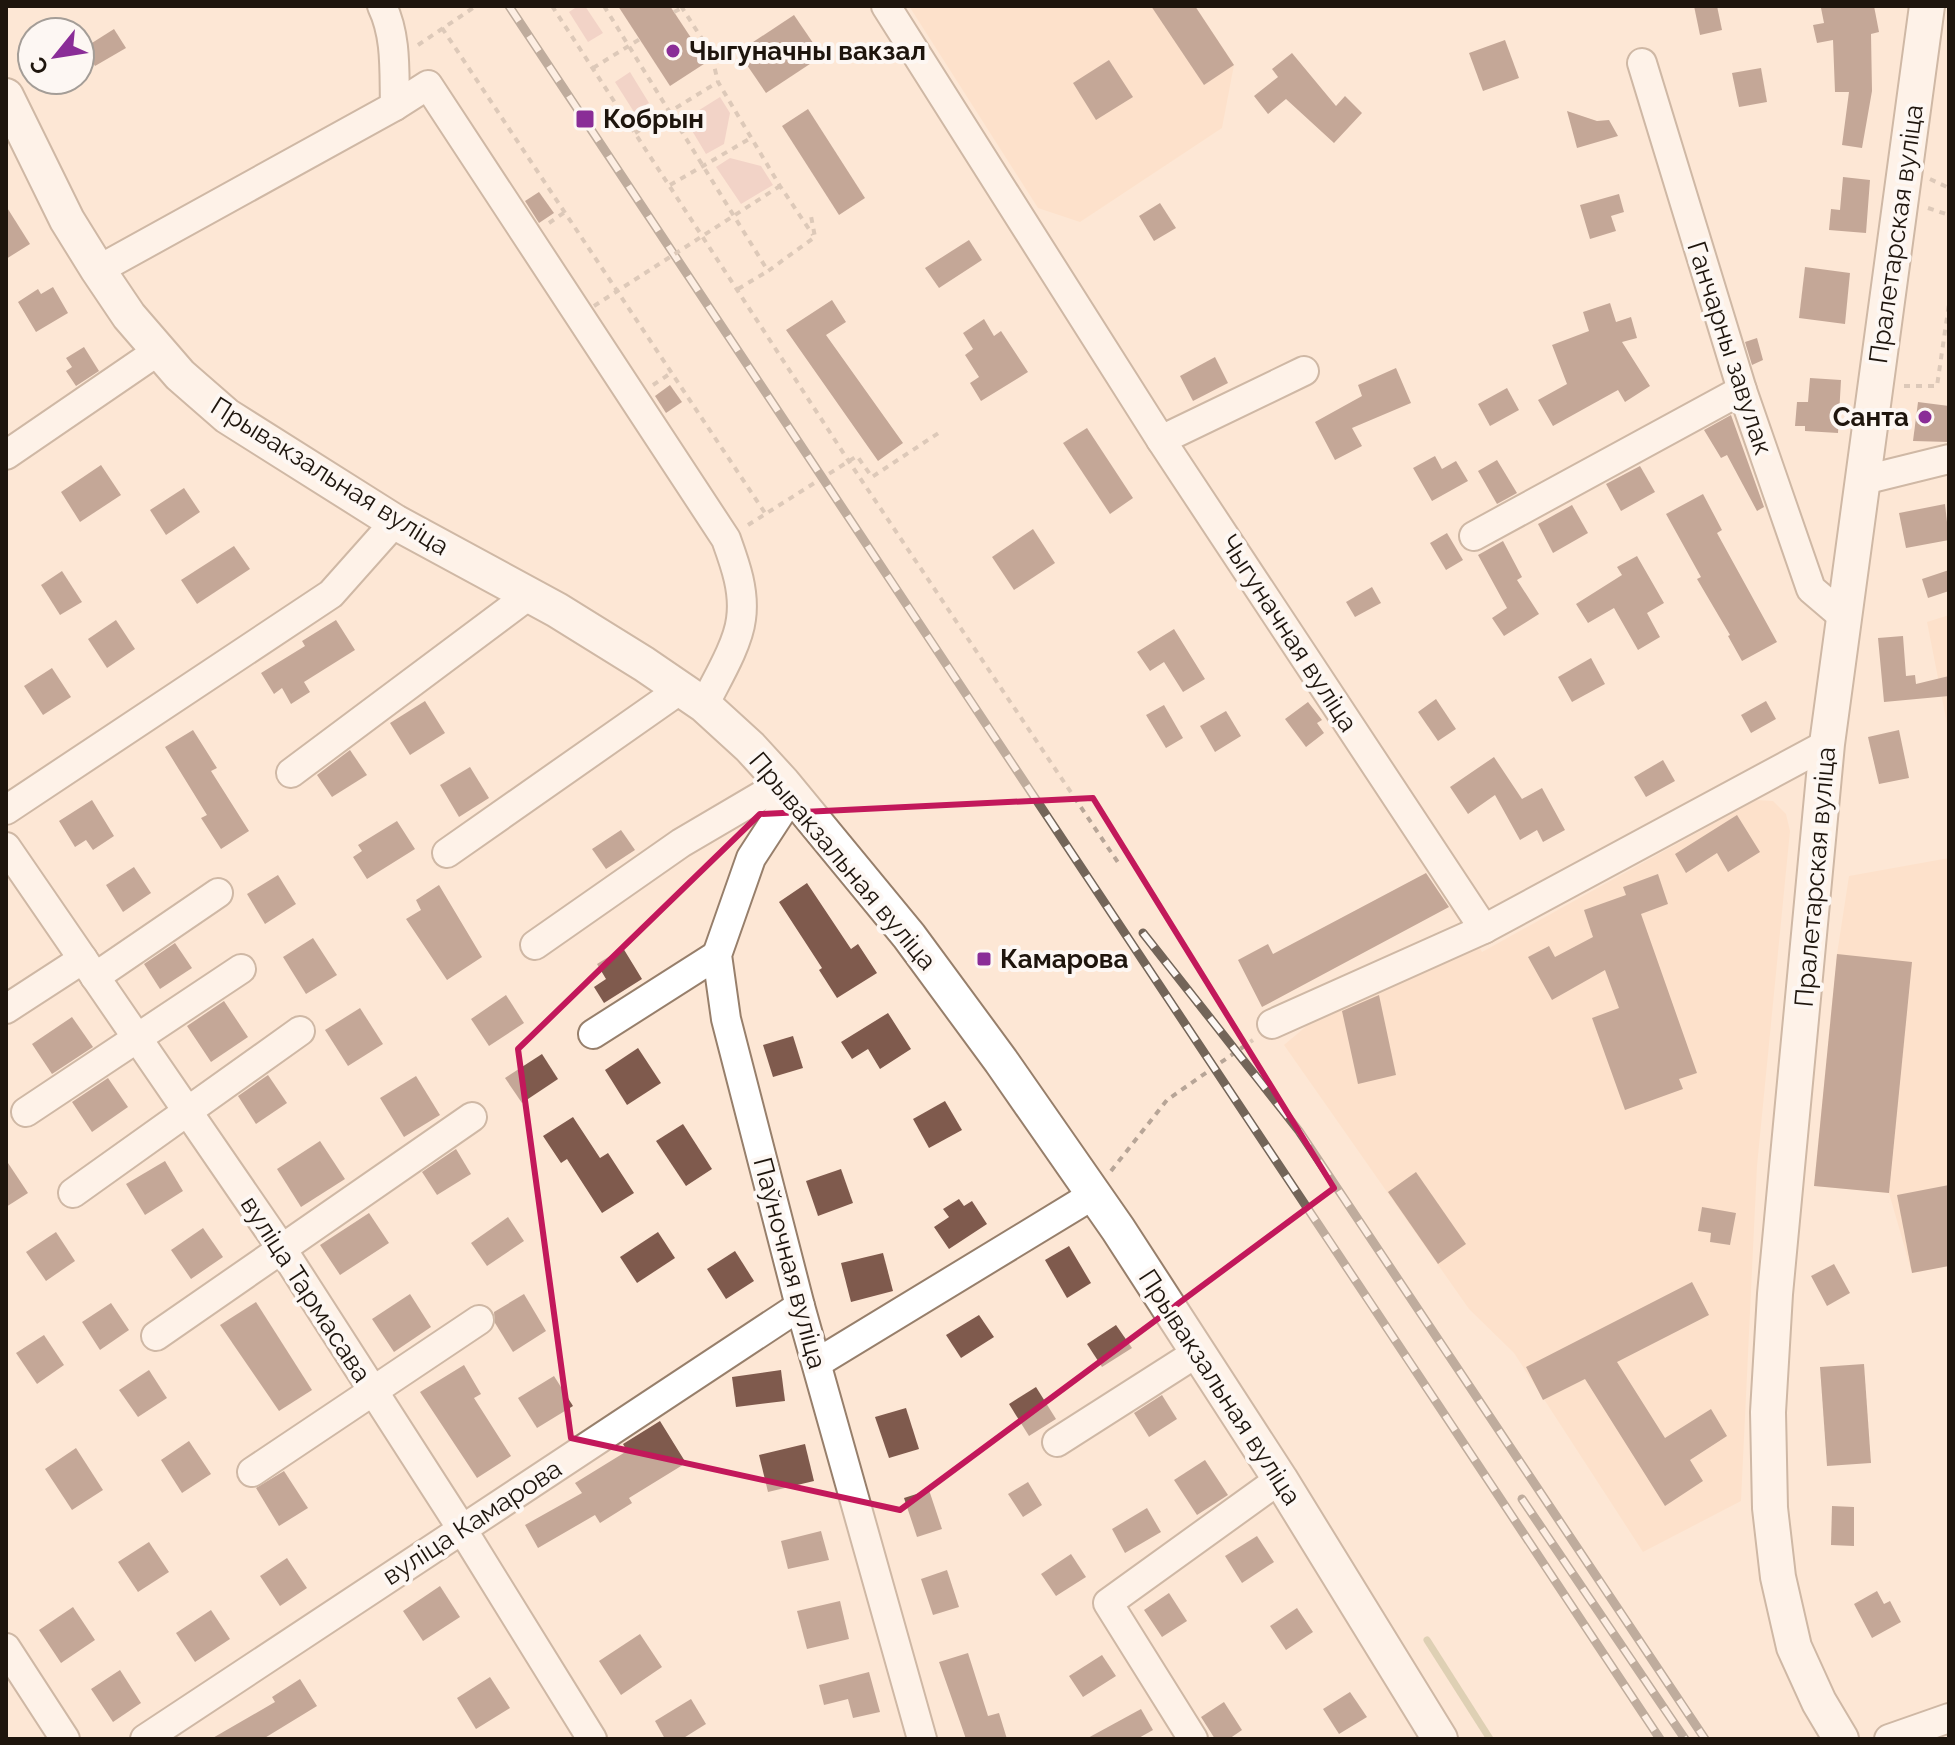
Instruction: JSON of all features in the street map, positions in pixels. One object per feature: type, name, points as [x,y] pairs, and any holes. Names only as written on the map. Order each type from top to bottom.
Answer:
[{"type":"main road","name":"Пралетарская вуліца","points":[[1841,1739],[1819,1702],[1794,1647],[1778,1577],[1770,1508],[1768,1412],[1775,1294],[1827,744],[1927,6]]},
{"type":"main road","name":"Прывакзальная вуліца","points":[[8,107],[67,220],[98,270],[158,351],[180,375],[227,416],[395,522],[529,595],[693,697],[750,747],[788,789],[909,936],[1118,1229],[1280,1479],[1440,1739]]},
{"type":"street","points":[[382,6],[389,20],[394,55],[395,106]]},
{"type":"street","name":"Чыгуначная вуліца","points":[[886,6],[1161,440],[1484,929]]},
{"type":"street","name":"Ганчарны завулак","points":[[1642,63],[1742,390],[1811,589],[1845,618]]},
{"type":"street","points":[[98,270],[428,85],[726,539],[739,575],[742,619],[693,697],[447,853]]},
{"type":"street","points":[[6,455],[158,351]]},
{"type":"street","points":[[1161,440],[1304,371]]},
{"type":"street","points":[[1474,536],[1742,390]]},
{"type":"street","points":[[1864,480],[1949,459]]},
{"type":"street","points":[[6,810],[331,594],[395,522]]},
{"type":"street","points":[[291,773],[529,595]]},
{"type":"street","points":[[1272,1024],[1484,929],[1827,744]]},
{"type":"street","points":[[535,945],[681,843],[788,789]]},
{"type":"street","name":"Паўночная вуліца","points":[[788,789],[751,858],[717,955],[726,1019],[800,1306],[922,1739]]},
{"type":"street","name":"вуліца Тармасава","points":[[6,847],[282,1249],[462,1529],[592,1739]]},
{"type":"street","points":[[6,1009],[89,968],[218,893]]},
{"type":"street","points":[[593,1034],[717,955]]},
{"type":"street","points":[[26,1112],[241,969]]},
{"type":"street","points":[[73,1193],[300,1031]]},
{"type":"street","points":[[156,1336],[472,1117]]},
{"type":"street","points":[[817,1363],[1093,1195]]},
{"type":"street","name":"вуліца Камарова","points":[[145,1739],[800,1306]]},
{"type":"street","points":[[252,1472],[479,1320]]},
{"type":"street","points":[[1057,1442],[1198,1352]]},
{"type":"street","points":[[1193,1739],[1108,1603],[1280,1479]]},
{"type":"street","points":[[6,1648],[65,1739]]},
{"type":"street","points":[[1889,1739],[1949,1718]]},
{"type":"path","points":[[428,85],[411,59],[419,43],[476,6]]},
{"type":"path","points":[[552,6],[848,460],[1119,864]]},
{"type":"path","points":[[604,6],[768,271]]},
{"type":"path","points":[[674,12],[682,7],[711,53],[718,82],[780,186],[815,237]]},
{"type":"path","points":[[442,28],[765,513]]},
{"type":"path","points":[[593,68],[640,39]]},
{"type":"path","points":[[635,133],[718,82]]},
{"type":"path","points":[[669,185],[751,138]]},
{"type":"path","points":[[1924,177],[1949,188]]},
{"type":"path","points":[[594,306],[780,186]]},
{"type":"path","points":[[543,227],[565,212]]},
{"type":"path","points":[[811,216],[815,237]]},
{"type":"path","points":[[738,289],[815,237]]},
{"type":"path","points":[[1898,385],[1937,386],[1949,304]]},
{"type":"path","points":[[649,387],[671,373]]},
{"type":"path","points":[[726,539],[848,460],[857,456],[872,477],[940,432]]},
{"type":"path","points":[[1093,1195],[1167,1100],[1239,1052],[1272,1024]]},
{"type":"highlighted area","points":[[1093,798],[1334,1188],[900,1510],[571,1438],[518,1049],[760,814]]},
{"type":"shaded area","points":[[578,6],[585,6],[603,33],[588,42],[569,12]]},
{"type":"shaded area","points":[[909,6],[1195,6],[1234,65],[1222,128],[1080,222],[1038,208]]},
{"type":"shaded area","points":[[630,72],[649,103],[634,112],[615,82]]},
{"type":"shaded area","points":[[720,97],[730,113],[724,144],[706,154],[685,119]]},
{"type":"shaded area","points":[[730,158],[761,166],[773,185],[741,204],[716,167]]},
{"type":"shaded area","points":[[1949,615],[1949,734],[1927,622]]},
{"type":"shaded area","points":[[1756,800],[1773,801],[1786,814],[1790,831],[1757,1166],[1741,1501],[1643,1552],[1514,1353],[1469,1309],[1284,1045],[1336,1001],[1476,941],[1482,952]]},
{"type":"shaded area","points":[[1949,858],[1949,1266],[1912,1273],[1889,1193],[1814,1186],[1837,954],[1849,876]]},
{"type":"building","name":"Чыгуначны вакзал","points":[[618,6],[670,6],[707,62],[670,86]]},
{"type":"building","points":[[1151,6],[1195,6],[1234,65],[1204,85]]},
{"type":"building","points":[[1694,6],[1717,6],[1722,30],[1700,35]]},
{"type":"building","points":[[1874,6],[1879,32],[1871,34],[1872,91],[1862,148],[1842,145],[1849,92],[1835,92],[1833,40],[1817,43],[1813,25],[1824,23],[1821,8]]},
{"type":"building","points":[[794,15],[822,56],[766,93],[738,52]]},
{"type":"building","points":[[114,29],[126,48],[96,65],[96,40]]},
{"type":"building","points":[[1505,40],[1519,78],[1483,91],[1469,53]]},
{"type":"building","points":[[1292,53],[1336,106],[1345,96],[1362,113],[1334,143],[1286,99],[1268,114],[1254,96],[1278,77],[1272,69]]},
{"type":"building","points":[[1109,60],[1133,97],[1096,120],[1073,83]]},
{"type":"building","points":[[1761,68],[1767,102],[1739,107],[1732,73]]},
{"type":"building","points":[[808,109],[865,198],[839,215],[782,126]]},
{"type":"building","points":[[1567,111],[1597,121],[1609,120],[1618,136],[1577,148]]},
{"type":"building","points":[[1843,177],[1870,180],[1866,233],[1829,230],[1831,209],[1840,210]]},
{"type":"building","points":[[539,192],[554,213],[539,223],[525,201]]},
{"type":"building","points":[[1619,194],[1624,212],[1611,216],[1616,231],[1590,239],[1580,205]]},
{"type":"building","points":[[1160,203],[1176,228],[1154,241],[1139,216]]},
{"type":"building","points":[[6,206],[30,244],[6,259]]},
{"type":"building","points":[[969,240],[982,260],[939,288],[925,268]]},
{"type":"building","points":[[1805,267],[1850,273],[1845,324],[1799,318]]},
{"type":"building","points":[[53,287],[68,313],[36,332],[18,302],[38,289],[41,294]]},
{"type":"building","points":[[832,300],[846,322],[826,335],[903,443],[878,461],[786,330]]},
{"type":"building","points":[[1610,303],[1616,322],[1631,317],[1637,338],[1622,342],[1650,386],[1625,402],[1618,390],[1553,426],[1538,400],[1567,384],[1552,345],[1589,331],[1583,312]]},
{"type":"building","points":[[984,319],[994,336],[1001,331],[1028,372],[981,401],[970,383],[979,377],[965,355],[973,349],[963,333]]},
{"type":"building","points":[[1757,338],[1763,360],[1752,365],[1745,342]]},
{"type":"building","points":[[84,347],[99,371],[76,386],[66,371],[72,367],[66,358]]},
{"type":"building","points":[[1215,357],[1228,383],[1193,401],[1180,376]]},
{"type":"building","points":[[1396,368],[1411,403],[1352,428],[1362,446],[1335,460],[1315,422],[1362,396],[1358,385]]},
{"type":"building","points":[[1810,378],[1841,380],[1838,433],[1805,431],[1805,426],[1795,426],[1797,402],[1808,402]]},
{"type":"building","points":[[670,385],[682,402],[666,413],[655,396]]},
{"type":"building","points":[[1507,388],[1519,410],[1490,426],[1478,404]]},
{"type":"building","points":[[1918,402],[1949,406],[1949,442],[1913,441]]},
{"type":"building","points":[[1731,415],[1764,507],[1757,511],[1727,455],[1721,458],[1704,430]]},
{"type":"building","points":[[1087,428],[1133,498],[1110,514],[1063,443]]},
{"type":"building","points":[[1435,456],[1442,469],[1456,461],[1468,481],[1432,501],[1413,468]]},
{"type":"building","points":[[1497,460],[1517,493],[1497,504],[1478,471]]},
{"type":"building","points":[[101,465],[121,495],[80,522],[61,492]]},
{"type":"building","points":[[1640,466],[1655,492],[1621,511],[1606,484]]},
{"type":"building","points":[[184,488],[200,512],[166,535],[150,510]]},
{"type":"building","points":[[1703,494],[1722,530],[1717,533],[1777,642],[1742,661],[1666,514]]},
{"type":"building","points":[[1945,504],[1949,540],[1906,548],[1899,513]]},
{"type":"building","points":[[1572,505],[1588,533],[1553,553],[1538,524]]},
{"type":"building","points":[[1033,529],[1055,563],[1014,590],[992,557]]},
{"type":"building","points":[[1447,533],[1463,560],[1446,570],[1430,543]]},
{"type":"building","points":[[1503,541],[1522,577],[1517,580],[1539,614],[1504,636],[1492,618],[1507,608],[1478,555]]},
{"type":"building","points":[[234,546],[250,569],[197,604],[181,580]]},
{"type":"building","points":[[1637,556],[1664,603],[1647,613],[1660,637],[1638,650],[1614,608],[1588,623],[1576,604],[1622,575],[1617,567]]},
{"type":"building","points":[[1949,570],[1949,591],[1928,598],[1922,579]]},
{"type":"building","points":[[62,571],[82,602],[60,615],[41,585]]},
{"type":"building","points":[[1372,587],[1381,603],[1355,617],[1346,602]]},
{"type":"building","points":[[116,620],[135,649],[107,668],[88,639]]},
{"type":"building","points":[[336,620],[355,650],[304,682],[310,692],[291,704],[282,688],[274,694],[261,673],[305,646],[302,641]]},
{"type":"building","points":[[1174,629],[1205,679],[1183,692],[1164,662],[1150,671],[1137,652]]},
{"type":"building","points":[[1903,636],[1906,676],[1915,675],[1916,684],[1949,676],[1949,696],[1884,702],[1878,638]]},
{"type":"building","points":[[1591,658],[1605,684],[1572,702],[1558,677]]},
{"type":"building","points":[[52,668],[71,697],[43,715],[24,686]]},
{"type":"building","points":[[1436,699],[1456,729],[1438,741],[1418,712]]},
{"type":"building","points":[[425,701],[445,733],[410,755],[390,723]]},
{"type":"building","points":[[1766,701],[1776,719],[1751,733],[1741,715]]},
{"type":"building","points":[[1308,702],[1322,720],[1317,723],[1324,733],[1306,747],[1285,719]]},
{"type":"building","points":[[1164,705],[1183,738],[1166,748],[1146,715]]},
{"type":"building","points":[[1226,711],[1241,736],[1215,752],[1200,726]]},
{"type":"building","points":[[193,730],[217,768],[211,771],[249,831],[221,849],[201,818],[207,815],[165,747]]},
{"type":"building","points":[[1899,730],[1909,778],[1879,784],[1868,737]]},
{"type":"building","points":[[350,750],[367,775],[332,797],[317,775]]},
{"type":"building","points":[[1494,757],[1522,799],[1542,788],[1565,830],[1543,842],[1537,830],[1520,840],[1495,795],[1468,814],[1450,787]]},
{"type":"building","points":[[1663,760],[1675,781],[1646,797],[1634,777]]},
{"type":"building","points":[[470,767],[489,798],[459,817],[440,785]]},
{"type":"building","points":[[92,800],[114,836],[93,850],[86,840],[75,847],[59,821]]},
{"type":"building","points":[[1737,815],[1760,852],[1728,872],[1717,853],[1686,873],[1675,854]]},
{"type":"building","points":[[397,821],[415,849],[367,879],[353,857],[362,851],[358,845]]},
{"type":"building","points":[[621,830],[635,850],[606,869],[592,849]]},
{"type":"building","points":[[134,867],[151,893],[123,912],[106,885]]},
{"type":"building","points":[[1426,873],[1449,907],[1262,1007],[1238,960],[1268,944],[1273,954]]},
{"type":"building","points":[[1658,874],[1668,904],[1641,914],[1697,1073],[1679,1079],[1683,1089],[1625,1110],[1592,1018],[1619,1008],[1605,970],[1552,1000],[1528,957],[1549,946],[1555,957],[1593,937],[1584,910],[1626,895],[1623,887]]},
{"type":"building","points":[[278,875],[296,904],[265,924],[247,894]]},
{"type":"building","points":[[807,883],[851,949],[858,944],[877,973],[837,998],[819,970],[822,968],[779,902]]},
{"type":"building","points":[[439,885],[482,957],[447,980],[406,919],[421,910],[416,900]]},
{"type":"building","points":[[313,938],[337,975],[306,994],[283,957]]},
{"type":"building","points":[[175,943],[192,968],[160,989],[144,964]]},
{"type":"building","points":[[623,948],[642,979],[604,1003],[594,987],[606,979],[597,964]]},
{"type":"building","points":[[1837,954],[1912,962],[1889,1193],[1814,1186]]},
{"type":"building","points":[[506,995],[524,1023],[489,1046],[471,1019]]},
{"type":"building","points":[[1379,995],[1396,1075],[1358,1084],[1342,1011]]},
{"type":"building","points":[[224,1001],[248,1037],[211,1062],[187,1026]]},
{"type":"building","points":[[360,1008],[383,1044],[348,1066],[325,1030]]},
{"type":"building","points":[[888,1013],[911,1049],[880,1069],[868,1049],[852,1059],[841,1042]]},
{"type":"building","points":[[72,1017],[93,1047],[52,1074],[32,1044]]},
{"type":"building","points":[[793,1036],[803,1068],[773,1077],[763,1045]]},
{"type":"building","points":[[638,1048],[661,1083],[627,1105],[605,1070]]},
{"type":"building","points":[[542,1054],[558,1079],[522,1103],[505,1078]]},
{"type":"building","points":[[268,1075],[287,1103],[256,1124],[238,1096]]},
{"type":"building","points":[[416,1076],[440,1115],[404,1137],[380,1098]]},
{"type":"building","points":[[108,1078],[128,1107],[92,1132],[72,1102]]},
{"type":"building","points":[[945,1101],[962,1130],[929,1148],[913,1119]]},
{"type":"building","points":[[573,1117],[600,1158],[608,1153],[634,1193],[602,1213],[567,1159],[561,1163],[543,1136]]},
{"type":"building","points":[[683,1124],[712,1169],[686,1186],[656,1141]]},
{"type":"building","points":[[320,1141],[345,1179],[301,1207],[277,1169]]},
{"type":"building","points":[[456,1149],[471,1174],[437,1195],[422,1172]]},
{"type":"building","points":[[6,1160],[28,1193],[6,1207]]},
{"type":"building","points":[[165,1161],[183,1191],[145,1215],[126,1184]]},
{"type":"building","points":[[841,1169],[853,1203],[818,1216],[806,1181]]},
{"type":"building","points":[[1416,1172],[1466,1244],[1438,1264],[1388,1192]]},
{"type":"building","points":[[1949,1185],[1949,1266],[1912,1273],[1897,1195]]},
{"type":"building","points":[[959,1199],[964,1206],[972,1201],[987,1224],[949,1249],[934,1227],[949,1217],[943,1209]]},
{"type":"building","points":[[1702,1207],[1736,1213],[1730,1245],[1710,1242],[1711,1233],[1698,1231]]},
{"type":"building","points":[[369,1213],[389,1243],[340,1275],[320,1245]]},
{"type":"building","points":[[508,1217],[524,1241],[487,1266],[471,1243]]},
{"type":"building","points":[[203,1228],[223,1257],[191,1279],[171,1250]]},
{"type":"building","points":[[56,1232],[75,1261],[46,1281],[26,1252]]},
{"type":"building","points":[[658,1232],[675,1258],[637,1283],[620,1257]]},
{"type":"building","points":[[1069,1246],[1091,1283],[1067,1298],[1045,1260]]},
{"type":"building","points":[[735,1251],[754,1281],[726,1299],[707,1269]]},
{"type":"building","points":[[883,1253],[893,1291],[851,1302],[841,1263]]},
{"type":"building","points":[[1834,1264],[1850,1293],[1827,1306],[1811,1276]]},
{"type":"building","points":[[1692,1282],[1709,1315],[1617,1362],[1665,1438],[1711,1409],[1727,1436],[1690,1460],[1703,1481],[1665,1506],[1585,1379],[1543,1400],[1526,1367]]},
{"type":"building","points":[[410,1294],[431,1327],[394,1352],[372,1319]]},
{"type":"building","points":[[524,1294],[546,1331],[513,1352],[495,1323],[494,1312]]},
{"type":"building","points":[[256,1302],[312,1390],[279,1411],[220,1325]]},
{"type":"building","points":[[111,1303],[129,1330],[100,1350],[82,1322]]},
{"type":"building","points":[[979,1315],[994,1337],[961,1358],[946,1335]]},
{"type":"building","points":[[1116,1325],[1132,1348],[1102,1367],[1087,1344]]},
{"type":"building","points":[[44,1335],[64,1365],[37,1384],[16,1353]]},
{"type":"building","points":[[1864,1364],[1871,1463],[1827,1466],[1820,1367]]},
{"type":"building","points":[[464,1365],[481,1394],[474,1398],[511,1456],[477,1478],[420,1392]]},
{"type":"building","points":[[149,1370],[167,1398],[138,1417],[119,1390]]},
{"type":"building","points":[[781,1370],[785,1401],[736,1407],[732,1377]]},
{"type":"building","points":[[554,1376],[573,1406],[537,1428],[518,1398]]},
{"type":"building","points":[[1036,1387],[1056,1419],[1029,1436],[1009,1404]]},
{"type":"building","points":[[1162,1395],[1177,1419],[1149,1437],[1134,1413]]},
{"type":"building","points":[[906,1408],[919,1449],[889,1458],[875,1417]]},
{"type":"building","points":[[660,1421],[686,1463],[629,1498],[632,1503],[600,1523],[595,1515],[538,1548],[525,1525],[582,1493],[575,1483],[627,1451],[623,1444]]},
{"type":"building","points":[[189,1441],[211,1474],[182,1493],[161,1460]]},
{"type":"building","points":[[805,1444],[814,1481],[768,1492],[759,1455]]},
{"type":"building","points":[[76,1448],[103,1490],[72,1510],[45,1469]]},
{"type":"building","points":[[1205,1460],[1228,1495],[1197,1515],[1174,1480]]},
{"type":"building","points":[[284,1471],[308,1508],[279,1526],[256,1488]]},
{"type":"building","points":[[1028,1482],[1042,1505],[1023,1517],[1008,1494]]},
{"type":"building","points":[[929,1490],[942,1529],[917,1537],[904,1498]]},
{"type":"building","points":[[1832,1506],[1854,1507],[1854,1546],[1831,1545]]},
{"type":"building","points":[[1147,1508],[1161,1532],[1125,1553],[1112,1529]]},
{"type":"building","points":[[821,1531],[829,1560],[788,1569],[781,1541]]},
{"type":"building","points":[[1257,1536],[1274,1562],[1242,1583],[1225,1556]]},
{"type":"building","points":[[149,1542],[169,1572],[138,1592],[118,1562]]},
{"type":"building","points":[[1071,1554],[1086,1577],[1056,1596],[1041,1574]]},
{"type":"building","points":[[287,1558],[307,1588],[280,1606],[260,1576]]},
{"type":"building","points":[[947,1570],[959,1607],[933,1615],[921,1579]]},
{"type":"building","points":[[440,1586],[460,1617],[423,1641],[403,1611]]},
{"type":"building","points":[[1877,1591],[1884,1604],[1890,1601],[1901,1622],[1872,1638],[1854,1604]]},
{"type":"building","points":[[1169,1593],[1187,1621],[1162,1637],[1144,1610]]},
{"type":"building","points":[[840,1601],[849,1639],[807,1649],[797,1611]]},
{"type":"building","points":[[73,1607],[95,1640],[61,1663],[39,1630]]},
{"type":"building","points":[[1297,1608],[1313,1632],[1286,1650],[1270,1626]]},
{"type":"building","points":[[211,1610],[230,1639],[195,1662],[176,1633]]},
{"type":"building","points":[[640,1634],[662,1667],[621,1695],[599,1661]]},
{"type":"building","points":[[968,1653],[988,1716],[999,1713],[1007,1739],[966,1739],[939,1662]]},
{"type":"building","points":[[1102,1655],[1116,1676],[1083,1697],[1069,1676]]},
{"type":"building","points":[[120,1670],[141,1703],[113,1722],[91,1689]]},
{"type":"building","points":[[869,1672],[880,1712],[853,1718],[848,1699],[824,1705],[819,1685]]},
{"type":"building","points":[[490,1677],[510,1708],[476,1729],[457,1698]]},
{"type":"building","points":[[300,1679],[317,1706],[263,1739],[211,1739],[275,1702],[272,1697]]},
{"type":"building","points":[[1350,1692],[1367,1717],[1339,1734],[1323,1709]]},
{"type":"building","points":[[691,1699],[706,1724],[682,1739],[665,1739],[655,1721]]},
{"type":"building","points":[[1224,1702],[1242,1730],[1229,1739],[1215,1739],[1201,1717]]},
{"type":"building","points":[[1141,1709],[1153,1730],[1137,1739],[1086,1739]]},
{"type":"waterway","points":[[1427,1640],[1490,1739]]},
{"type":"railway","points":[[509,6],[1660,1739]]},
{"type":"railway","points":[[1143,933],[1299,1131],[1705,1739]]},
{"type":"railway","points":[[1522,1499],[1685,1739]]},
{"type":"place","name":"Чыгуначны вакзал","points":[[673,51]]},
{"type":"place","name":"Кобрын","points":[[585,119]]},
{"type":"place","name":"Санта","points":[[1925,417]]},
{"type":"place","name":"Камарова","points":[[984,959]]}]
